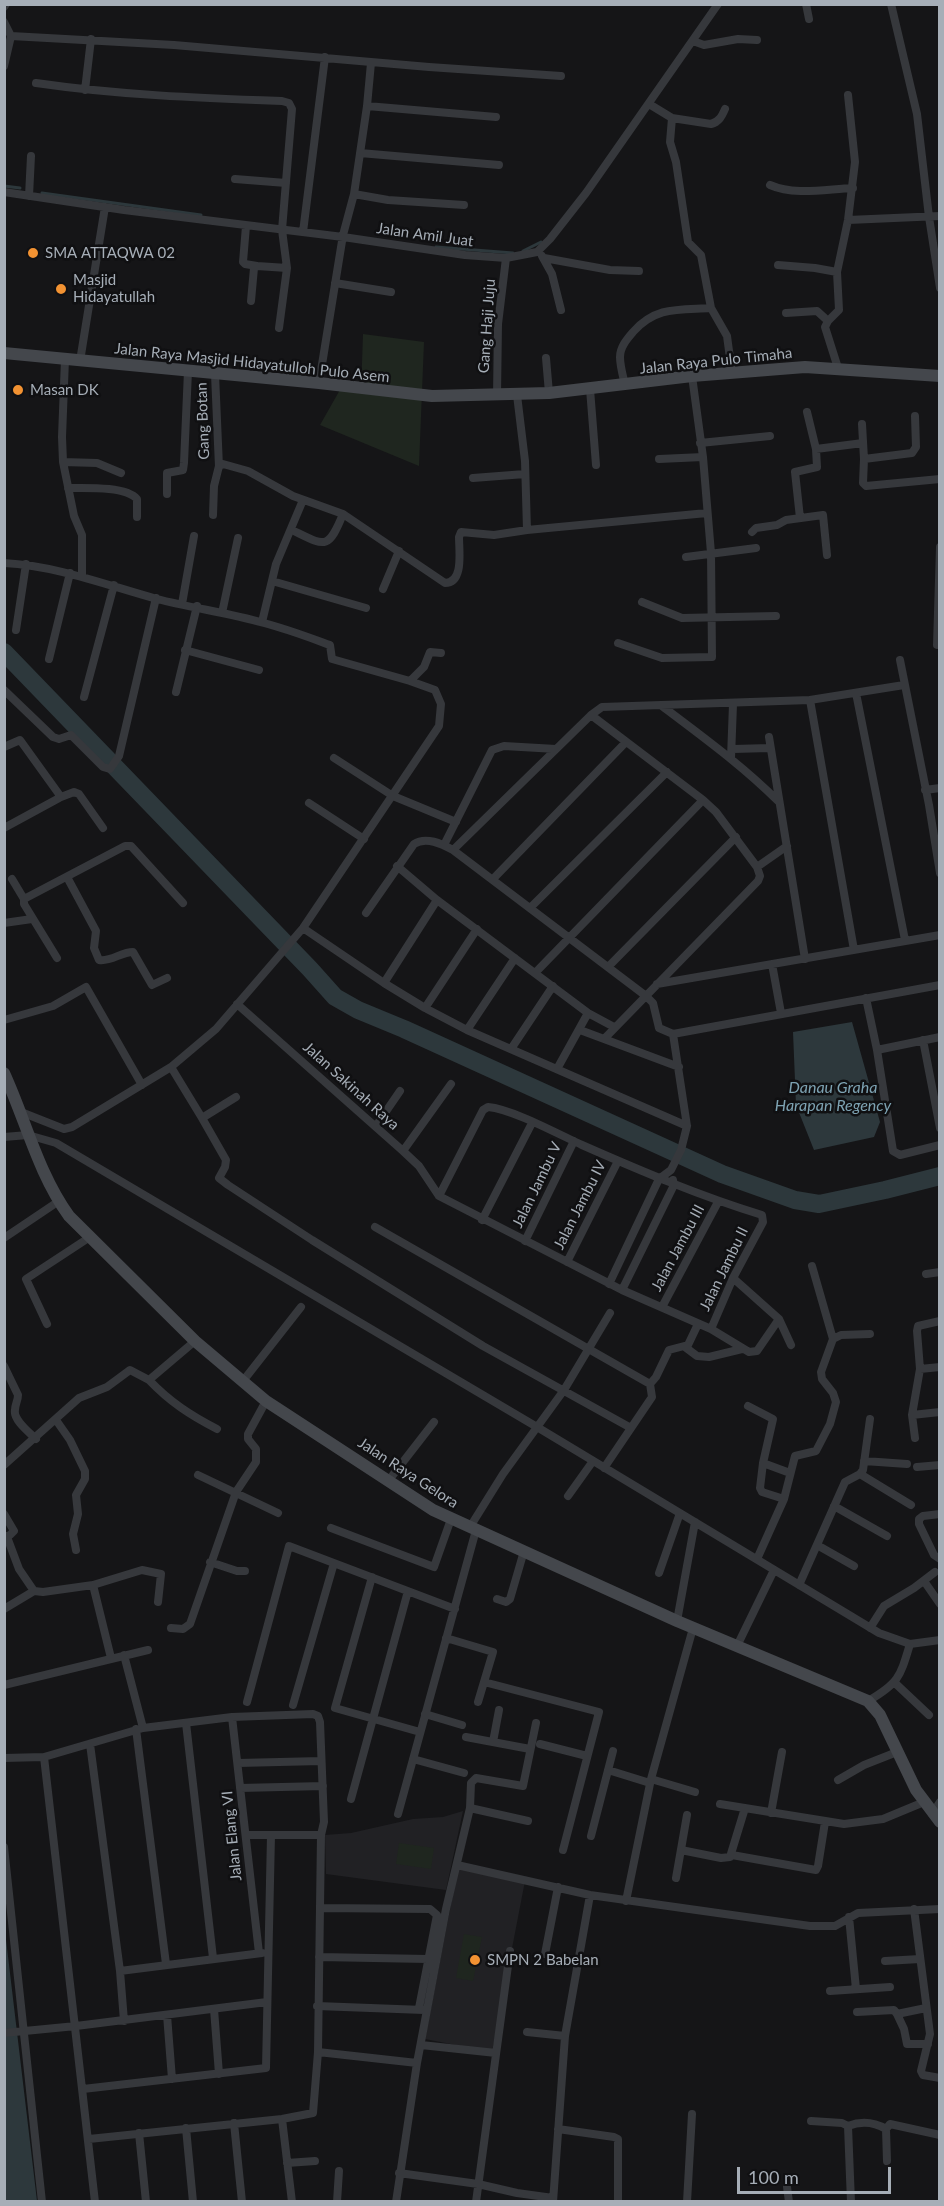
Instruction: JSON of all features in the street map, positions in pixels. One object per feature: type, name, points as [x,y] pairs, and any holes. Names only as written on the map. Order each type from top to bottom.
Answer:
[{"type":"street","points":[[541,255],[550,239],[586,194],[718,4]]},
{"type":"street","points":[[806,4],[809,19]]},
{"type":"street","points":[[891,4],[917,114],[939,288]]},
{"type":"street","points":[[4,22],[10,36],[4,66]]},
{"type":"street","points":[[10,36],[91,39],[325,57],[371,63],[561,76]]},
{"type":"street","points":[[85,90],[91,39]]},
{"type":"street","points":[[693,41],[704,45],[738,39],[757,40]]},
{"type":"street","points":[[303,230],[325,57]]},
{"type":"street","points":[[319,383],[343,235],[354,194],[371,63]]},
{"type":"street","points":[[36,83],[85,90],[161,96],[287,102],[292,109],[283,227],[287,268],[279,328]]},
{"type":"street","points":[[838,368],[825,329],[828,321],[839,310],[837,272],[853,188],[854,144],[848,95]]},
{"type":"street","points":[[649,104],[672,118],[711,124],[721,118],[725,109]]},
{"type":"street","points":[[367,106],[496,117]]},
{"type":"street","points":[[672,118],[670,142],[676,162],[688,240],[701,254],[711,308],[727,336],[732,373]]},
{"type":"street","points":[[360,153],[499,165]]},
{"type":"street","points":[[29,196],[31,156]]},
{"type":"street","points":[[235,179],[286,183]]},
{"type":"street","points":[[770,186],[781,190],[798,191],[853,188]]},
{"type":"street","name":"Jalan Amil Juat","points":[[4,192],[246,226],[283,227],[343,235],[465,255],[506,258],[541,255]]},
{"type":"street","points":[[354,194],[388,200],[464,205]]},
{"type":"street","points":[[80,361],[105,207]]},
{"type":"street","points":[[848,220],[939,216]]},
{"type":"street","points":[[246,226],[243,262],[257,266],[287,268]]},
{"type":"street","points":[[541,255],[610,270],[639,271]]},
{"type":"street","points":[[541,255],[552,274],[561,310]]},
{"type":"street","name":"Gang Haji Juju","points":[[497,396],[498,324],[506,258]]},
{"type":"street","points":[[778,265],[812,267],[837,272]]},
{"type":"street","points":[[251,300],[253,272],[257,266]]},
{"type":"street","points":[[335,283],[391,291]]},
{"type":"street","points":[[625,385],[620,355],[628,338],[645,320],[666,310],[711,308]]},
{"type":"street","points":[[786,313],[817,310],[828,321]]},
{"type":"street","name":"Jalan Raya Masjid Hidayatulloh Pulo Asem","points":[[4,353],[432,396],[497,396]]},
{"type":"street","points":[[546,358],[549,393]]},
{"type":"street","points":[[65,359],[63,462],[74,516],[82,535],[82,576]]},
{"type":"street","name":"Jalan Raya Pulo Timaha","points":[[497,396],[590,389],[692,376],[798,368],[838,368],[939,376]]},
{"type":"street","points":[[167,494],[167,473],[183,470],[188,371]]},
{"type":"street","name":"Gang Botan","points":[[213,515],[214,486],[219,467],[214,374]]},
{"type":"street","points":[[618,643],[662,658],[712,657],[711,553],[703,457],[692,376]]},
{"type":"street","points":[[590,389],[596,465]]},
{"type":"street","points":[[517,395],[525,474],[527,530]]},
{"type":"street","points":[[800,518],[795,472],[817,467],[816,449],[807,412]]},
{"type":"street","points":[[864,459],[914,451],[916,447],[915,416]]},
{"type":"street","points":[[862,424],[863,484],[866,486],[939,479]]},
{"type":"street","points":[[700,443],[770,436]]},
{"type":"street","points":[[816,449],[863,443]]},
{"type":"street","points":[[659,459],[703,457]]},
{"type":"street","points":[[63,462],[97,463],[121,473]]},
{"type":"street","points":[[219,467],[223,464],[248,471],[303,500],[343,514],[448,584],[455,580],[458,574],[461,532],[494,535],[707,513]]},
{"type":"street","points":[[473,478],[525,474]]},
{"type":"street","points":[[68,488],[131,494],[137,499],[137,517]]},
{"type":"street","points":[[262,622],[277,560],[292,530],[303,500]]},
{"type":"street","points":[[292,530],[318,543],[326,542],[333,536],[343,514]]},
{"type":"street","points":[[752,531],[756,528],[777,525],[786,520],[824,516],[827,555]]},
{"type":"street","points":[[182,604],[194,536]]},
{"type":"street","points":[[222,613],[238,538]]},
{"type":"street","points":[[686,557],[756,548]]},
{"type":"street","points":[[937,645],[939,548]]},
{"type":"street","points":[[383,589],[399,551]]},
{"type":"street","points":[[4,563],[26,564],[70,573],[156,598],[262,622],[330,645],[332,659],[410,681],[437,692],[441,704],[441,723],[303,928],[216,1029],[171,1067],[68,1129],[21,1112]]},
{"type":"street","points":[[16,630],[26,564]]},
{"type":"street","points":[[49,659],[70,573]]},
{"type":"street","points":[[272,581],[366,608]]},
{"type":"street","points":[[84,697],[114,585]]},
{"type":"street","points":[[4,690],[53,737],[59,739],[71,735],[103,767],[110,769],[119,756],[156,598]]},
{"type":"street","points":[[642,602],[682,618],[776,616]]},
{"type":"street","points":[[176,692],[197,606]]},
{"type":"street","points":[[185,650],[259,670]]},
{"type":"street","points":[[410,681],[424,667],[430,652],[441,653]]},
{"type":"street","points":[[900,660],[939,873]]},
{"type":"street","points":[[453,850],[591,715],[602,707],[810,700],[904,685]]},
{"type":"street","points":[[856,693],[905,940]]},
{"type":"street","points":[[810,700],[854,950]]},
{"type":"street","points":[[732,754],[733,704]]},
{"type":"street","points":[[662,706],[732,754],[779,802]]},
{"type":"street","points":[[591,715],[703,800],[736,837],[757,867],[760,876],[758,881],[605,1038]]},
{"type":"street","points":[[769,737],[805,958]]},
{"type":"street","points":[[4,747],[20,740],[61,797]]},
{"type":"street","points":[[492,879],[626,742]]},
{"type":"street","points":[[444,845],[492,750],[504,746],[556,749]]},
{"type":"street","points":[[732,754],[770,748]]},
{"type":"street","points":[[334,758],[393,796],[456,822]]},
{"type":"street","points":[[531,908],[667,772]]},
{"type":"street","points":[[925,790],[939,788]]},
{"type":"street","points":[[4,828],[61,797],[77,793],[103,828]]},
{"type":"street","points":[[535,973],[703,800]]},
{"type":"street","points":[[309,803],[364,838]]},
{"type":"street","points":[[928,805],[939,803]]},
{"type":"street","points":[[608,967],[736,837]]},
{"type":"street","points":[[366,913],[414,844],[418,841],[444,845],[569,936],[646,996],[653,1003],[659,1028],[674,1034],[939,985]]},
{"type":"street","points":[[24,899],[128,845],[183,903]]},
{"type":"street","points":[[757,867],[787,846]]},
{"type":"street","points":[[397,866],[437,900],[588,1013],[614,1027]]},
{"type":"street","points":[[66,877],[96,931],[94,950],[99,960],[104,961],[133,952],[152,985],[166,978]]},
{"type":"street","points":[[12,879],[32,919],[57,958]]},
{"type":"street","points":[[384,983],[437,900]]},
{"type":"street","points":[[4,923],[32,919]]},
{"type":"street","points":[[303,928],[384,983],[467,1030],[687,1126]]},
{"type":"street","points":[[425,1008],[477,929]]},
{"type":"street","points":[[657,984],[939,935]]},
{"type":"street","points":[[467,1030],[515,958]]},
{"type":"street","points":[[772,964],[781,1013]]},
{"type":"street","points":[[512,1049],[553,986]]},
{"type":"street","points":[[4,1020],[53,1006],[86,987],[142,1086]]},
{"type":"street","points":[[866,998],[893,1151],[900,1155],[939,1145]]},
{"type":"street","name":"Jalan Sakinah Raya","points":[[237,1004],[419,1166],[439,1196]]},
{"type":"street","points":[[557,1069],[588,1013]]},
{"type":"street","points":[[580,1030],[679,1067]]},
{"type":"street","points":[[609,1284],[659,1179],[671,1170],[681,1150],[687,1126],[674,1034]]},
{"type":"street","points":[[877,1050],[939,1037]]},
{"type":"street","points":[[923,1040],[939,1128]]},
{"type":"street","points":[[171,1067],[226,1160],[219,1178],[312,1240],[483,1346],[631,1428]]},
{"type":"street","name":"Jalan Raya Gelora","points":[[4,1073],[21,1112],[28,1136],[59,1201],[69,1216],[195,1341],[266,1401],[451,1519],[693,1628],[868,1701]]},
{"type":"street","points":[[403,1151],[451,1083]]},
{"type":"street","points":[[376,1126],[400,1091]]},
{"type":"street","points":[[202,1118],[236,1097]]},
{"type":"street","points":[[718,1202],[488,1107],[483,1110],[439,1196],[609,1284],[711,1329],[749,1352],[757,1351],[780,1319]]},
{"type":"street","points":[[482,1220],[531,1123]]},
{"type":"street","points":[[4,1137],[28,1136],[48,1139],[56,1143],[537,1427],[888,1638],[910,1644],[939,1640]]},
{"type":"street","name":"Jalan Jambu V","points":[[525,1241],[574,1141]]},
{"type":"street","name":"Jalan Jambu IV","points":[[567,1262],[618,1161]]},
{"type":"street","points":[[622,1290],[674,1185],[671,1170]]},
{"type":"street","points":[[4,1238],[59,1201]]},
{"type":"street","name":"Jalan Jambu II","points":[[711,1329],[763,1222],[762,1215],[718,1202]]},
{"type":"street","name":"Jalan Jambu III","points":[[662,1307],[718,1202]]},
{"type":"street","points":[[375,1227],[650,1384]]},
{"type":"street","points":[[47,1324],[26,1279],[90,1237]]},
{"type":"street","points":[[757,1559],[784,1499],[795,1455],[816,1451],[830,1425],[836,1402],[833,1393],[824,1383],[821,1372],[833,1340],[812,1266]]},
{"type":"street","points":[[926,1274],[939,1272]]},
{"type":"street","points":[[734,1278],[780,1319],[791,1345]]},
{"type":"street","points":[[243,1381],[301,1307]]},
{"type":"street","points":[[398,1815],[455,1609],[473,1529],[503,1474],[564,1390],[610,1313]]},
{"type":"street","points":[[915,1438],[912,1415],[920,1369],[918,1326],[939,1322]]},
{"type":"street","points":[[604,1468],[652,1397],[650,1384],[656,1377],[669,1350],[688,1345],[698,1324]]},
{"type":"street","points":[[833,1340],[841,1335],[870,1334]]},
{"type":"street","points":[[149,1380],[195,1341]]},
{"type":"street","points":[[685,1347],[698,1356],[709,1357],[742,1349]]},
{"type":"street","points":[[4,1366],[19,1399],[14,1412],[15,1417],[36,1439]]},
{"type":"street","points":[[920,1369],[939,1367]]},
{"type":"street","points":[[4,1465],[36,1439],[79,1398],[107,1386],[130,1370],[149,1380],[166,1398],[217,1429]]},
{"type":"street","points":[[171,1628],[183,1629],[190,1624],[236,1492],[256,1462],[256,1449],[248,1438],[248,1434],[266,1401]]},
{"type":"street","points":[[748,1406],[773,1419],[763,1463],[761,1490],[784,1499]]},
{"type":"street","points":[[912,1415],[939,1412]]},
{"type":"street","points":[[799,1585],[845,1482],[860,1474],[870,1419]]},
{"type":"street","points":[[56,1420],[70,1440],[85,1471],[85,1479],[76,1495],[78,1514],[73,1534],[76,1550]]},
{"type":"street","points":[[389,1480],[434,1422]]},
{"type":"street","points":[[568,1496],[593,1461]]},
{"type":"street","points":[[864,1461],[907,1464]]},
{"type":"street","points":[[763,1463],[790,1473]]},
{"type":"street","points":[[917,1467],[939,1465]]},
{"type":"street","points":[[860,1474],[911,1505]]},
{"type":"street","points":[[198,1475],[278,1513]]},
{"type":"street","points":[[834,1506],[887,1536]]},
{"type":"street","points":[[659,1573],[680,1513]]},
{"type":"street","points":[[4,1514],[14,1531],[6,1537],[19,1569],[34,1592]]},
{"type":"street","points":[[939,1514],[923,1516],[919,1519],[919,1527],[934,1555],[939,1559]]},
{"type":"street","points":[[331,1528],[434,1567],[451,1519]]},
{"type":"street","points":[[677,1621],[695,1522]]},
{"type":"street","points":[[817,1545],[854,1566]]},
{"type":"street","points":[[247,1701],[289,1546],[455,1609]]},
{"type":"street","points":[[497,1599],[506,1602],[510,1599],[524,1551]]},
{"type":"street","points":[[210,1562],[237,1571],[245,1571]]},
{"type":"street","points":[[293,1705],[334,1563]]},
{"type":"street","points":[[4,1609],[34,1592],[93,1586],[142,1570],[161,1574],[158,1602]]},
{"type":"street","points":[[737,1646],[774,1570]]},
{"type":"street","points":[[870,1628],[884,1606],[935,1572]]},
{"type":"street","points":[[372,1577],[335,1708],[420,1732]]},
{"type":"street","points":[[924,1581],[939,1604]]},
{"type":"street","points":[[93,1586],[111,1658]]},
{"type":"street","points":[[351,1799],[408,1591]]},
{"type":"street","points":[[626,1901],[651,1781],[693,1628]]},
{"type":"street","points":[[446,1638],[493,1652],[478,1702]]},
{"type":"street","points":[[910,1644],[901,1673],[895,1683],[868,1701],[880,1715],[924,1802],[936,1818]]},
{"type":"street","points":[[4,1685],[148,1650]]},
{"type":"street","points":[[124,1655],[140,1729],[166,1964]]},
{"type":"street","points":[[484,1682],[599,1713],[563,1850]]},
{"type":"street","points":[[895,1683],[929,1716]]},
{"type":"street","points":[[493,1742],[499,1710]]},
{"type":"street","points":[[425,1714],[462,1725]]},
{"type":"street","points":[[4,1758],[44,1756],[140,1729],[232,1717],[317,1715],[320,1722],[324,1822],[321,1835],[318,2052],[313,2114],[89,2139]]},
{"type":"street","name":"Jalan Elang VI","points":[[232,1717],[259,1953]]},
{"type":"street","points":[[186,1723],[213,1958]]},
{"type":"street","points":[[423,2010],[470,1808],[471,1783],[476,1778],[523,1786],[536,1723]]},
{"type":"street","points":[[466,1737],[530,1749]]},
{"type":"street","points":[[90,1744],[120,1971],[124,2020]]},
{"type":"street","points":[[540,1744],[587,1756]]},
{"type":"street","points":[[591,1836],[613,1751]]},
{"type":"street","points":[[771,1813],[782,1752]]},
{"type":"street","points":[[838,1780],[864,1765],[897,1752]]},
{"type":"street","points":[[44,1756],[95,2202]]},
{"type":"street","points":[[413,1759],[464,1773]]},
{"type":"street","points":[[238,1763],[321,1761]]},
{"type":"street","points":[[608,1770],[695,1792]]},
{"type":"street","points":[[240,1788],[323,1786]]},
{"type":"street","points":[[720,1804],[844,1824],[883,1819],[924,1802]]},
{"type":"street","points":[[936,1818],[939,1802]]},
{"type":"street","points":[[470,1808],[528,1821]]},
{"type":"street","points":[[732,1855],[745,1808]]},
{"type":"street","points":[[676,1878],[687,1815]]},
{"type":"street","points":[[681,1850],[722,1858],[732,1855],[816,1870],[825,1822]]},
{"type":"street","points":[[246,1835],[321,1835]]},
{"type":"street","points":[[83,2089],[266,2068],[271,1835]]},
{"type":"street","points":[[4,1847],[42,2202]]},
{"type":"street","points":[[457,1865],[590,1895],[810,1926],[834,1926],[858,1913],[939,1909]]},
{"type":"street","points":[[545,1954],[558,1887]]},
{"type":"street","points":[[399,2173],[478,2184],[553,2200],[565,2036],[590,1895]]},
{"type":"street","points":[[320,1908],[433,1910],[437,1915],[428,1959],[421,2045],[396,2202]]},
{"type":"street","points":[[914,1910],[930,2034],[922,2064],[922,2073],[939,2078]]},
{"type":"street","points":[[849,1917],[856,1989]]},
{"type":"street","points":[[476,2202],[510,1951]]},
{"type":"street","points":[[120,1971],[268,1952]]},
{"type":"street","points":[[319,1957],[428,1959]]},
{"type":"street","points":[[885,1961],[920,1959]]},
{"type":"street","points":[[830,1991],[890,1987]]},
{"type":"street","points":[[4,2033],[267,2002]]},
{"type":"street","points":[[318,2006],[423,2010]]},
{"type":"street","points":[[897,2014],[927,2008]]},
{"type":"street","points":[[214,2009],[219,2074]]},
{"type":"street","points":[[857,2012],[894,2010],[904,2029],[907,2044],[928,2044]]},
{"type":"street","points":[[167,2015],[172,2079]]},
{"type":"street","points":[[528,2032],[565,2036]]},
{"type":"street","points":[[421,2045],[496,2053]]},
{"type":"street","points":[[318,2052],[417,2063]]},
{"type":"street","points":[[687,2202],[692,2114]]},
{"type":"street","points":[[282,2119],[292,2202]]},
{"type":"street","points":[[811,2121],[845,2123],[848,2126],[872,2123],[886,2129]]},
{"type":"street","points":[[234,2123],[242,2202]]},
{"type":"street","points":[[887,2161],[886,2129],[890,2124],[939,2135]]},
{"type":"street","points":[[848,2126],[851,2202]]},
{"type":"street","points":[[186,2128],[193,2202]]},
{"type":"street","points":[[558,2128],[618,2139],[618,2202]]},
{"type":"street","points":[[139,2133],[146,2202]]},
{"type":"street","points":[[287,2163],[315,2161]]},
{"type":"street","points":[[337,2202],[339,2171]]},
{"type":"street","points":[[787,2187],[789,2202]]},
{"type":"shaded area","points":[[363,334],[424,342],[419,466],[320,425],[341,388],[361,392]]},
{"type":"shaded area","points":[[463,1811],[446,1890],[326,1874],[325,1835],[351,1833],[413,1819],[443,1817]]},
{"type":"shaded area","points":[[399,1843],[434,1848],[431,1869],[396,1864]]},
{"type":"shaded area","name":"SMPN 2 Babelan","points":[[458,1868],[525,1881],[492,2052],[425,2039]]},
{"type":"shaded area","points":[[464,1934],[482,1937],[473,1981],[456,1978]]},
{"type":"water","name":"Danau Graha Harapan Regency","points":[[852,1022],[880,1122],[874,1137],[814,1150],[796,1105],[793,1032]]},
{"type":"water","points":[[5,1931],[37,2201],[5,2201]]},
{"type":"waterway","points":[[4,186],[20,188]]},
{"type":"waterway","points":[[42,193],[201,215]]},
{"type":"waterway","points":[[523,251],[541,242]]},
{"type":"waterway","points":[[436,247],[513,253]]},
{"type":"waterway","points":[[4,652],[335,997],[358,1010],[722,1174],[795,1200],[819,1204],[940,1176]]},
{"type":"place","name":"SMA ATTAQWA 02","points":[[33,253]]},
{"type":"place","name":"Masjid Hidayatullah","points":[[61,289]]},
{"type":"place","name":"Masan DK","points":[[18,390]]},
{"type":"place","name":"SMPN 2 Babelan","points":[[475,1960]]}]
